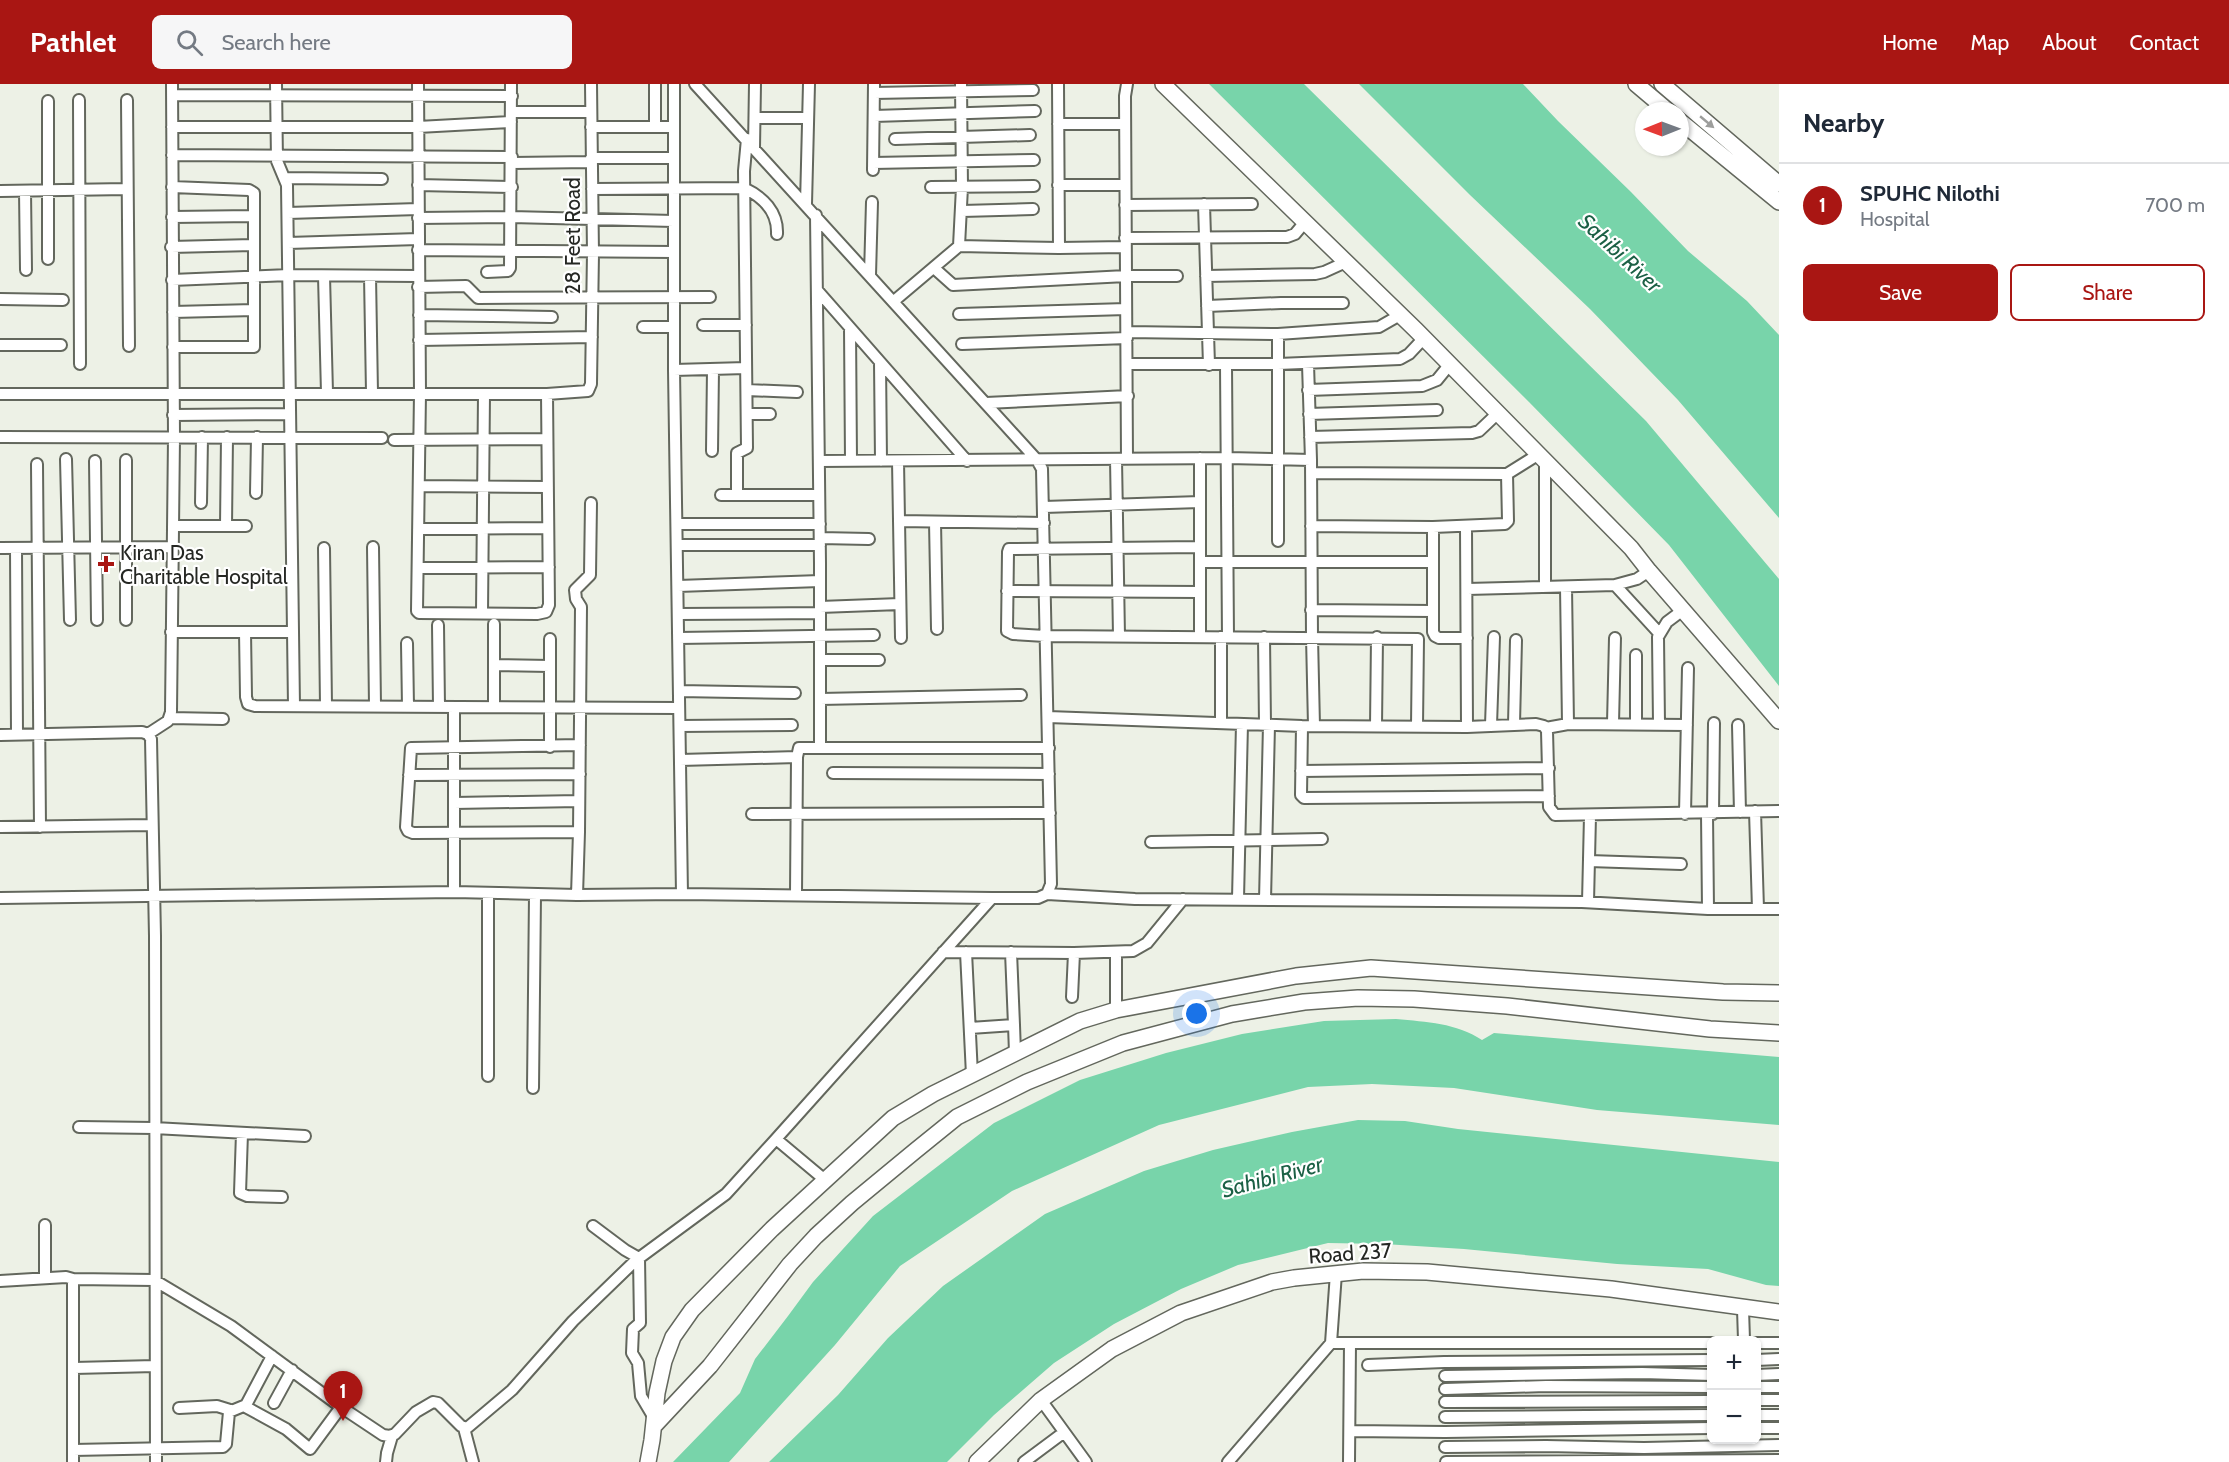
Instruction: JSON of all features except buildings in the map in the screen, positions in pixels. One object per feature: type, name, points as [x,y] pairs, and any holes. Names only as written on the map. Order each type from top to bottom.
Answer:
[{"type":"street","points":[[487,272],[509,270],[512,84]]},
{"type":"street","name":"28 Feet Road","points":[[547,394],[586,392],[591,388],[593,253],[591,84]]},
{"type":"street","points":[[655,84],[655,127]]},
{"type":"street","points":[[674,84],[674,370],[682,894]]},
{"type":"street","points":[[695,84],[1037,460],[1043,473],[1051,884],[1047,894]]},
{"type":"street","points":[[737,495],[736,453],[747,448],[744,188],[755,118],[755,84]]},
{"type":"street","points":[[806,204],[809,84]]},
{"type":"street","points":[[1058,84],[1059,248]]},
{"type":"street","points":[[1163,84],[1425,338],[1631,548],[1779,721]]},
{"type":"street","points":[[1636,84],[1657,102]]},
{"type":"street","points":[[1662,84],[1779,183]]},
{"type":"street","points":[[1119,636],[1116,505],[1128,396],[1125,86]]},
{"type":"street","points":[[1033,90],[874,88],[873,167],[1034,160]]},
{"type":"street","points":[[959,246],[962,211],[961,88]]},
{"type":"street","points":[[170,718],[174,437],[171,247],[172,89],[418,90],[512,96]]},
{"type":"street","points":[[276,90],[277,165],[287,185],[288,213],[294,706]]},
{"type":"street","points":[[0,394],[420,393],[547,394],[549,604],[546,612],[537,614],[418,613],[417,610],[420,393],[418,90]]},
{"type":"street","points":[[79,100],[80,364]]},
{"type":"street","points":[[127,100],[129,346]]},
{"type":"street","points":[[48,101],[48,259]]},
{"type":"street","points":[[874,116],[1035,111]]},
{"type":"street","points":[[172,127],[418,127],[511,117],[591,112]]},
{"type":"street","points":[[755,118],[808,118]]},
{"type":"street","points":[[1058,124],[1125,124]]},
{"type":"street","points":[[591,127],[674,127]]},
{"type":"street","points":[[1689,128],[1779,202]]},
{"type":"street","points":[[895,139],[1030,135]]},
{"type":"street","points":[[172,155],[418,156],[512,160],[674,158]]},
{"type":"street","points":[[285,178],[382,179]]},
{"type":"street","points":[[418,185],[512,187]]},
{"type":"street","points":[[1058,185],[1125,185]]},
{"type":"street","points":[[930,187],[1034,186]]},
{"type":"street","points":[[172,187],[253,190],[254,216],[254,347],[173,347]]},
{"type":"street","points":[[592,189],[744,188],[754,193],[775,214],[778,223],[777,234]]},
{"type":"street","points":[[0,191],[127,189]]},
{"type":"street","points":[[25,191],[26,270]]},
{"type":"street","points":[[870,274],[872,202]]},
{"type":"street","points":[[1204,204],[1209,365]]},
{"type":"street","points":[[1125,205],[1252,204]]},
{"type":"street","points":[[962,211],[1033,209]]},
{"type":"street","points":[[288,213],[418,213],[674,221]]},
{"type":"street","points":[[816,215],[820,747]]},
{"type":"street","points":[[172,217],[254,216]]},
{"type":"street","points":[[894,301],[959,246],[1059,248],[1205,238],[1287,237],[1295,234],[1305,222]]},
{"type":"street","points":[[288,243],[418,245],[593,253],[674,252]]},
{"type":"street","points":[[171,247],[253,245]]},
{"type":"street","points":[[1206,276],[1315,274],[1346,262]]},
{"type":"street","points":[[934,268],[953,285],[1126,276],[1177,276]]},
{"type":"street","points":[[172,280],[289,275],[370,276],[466,286],[478,298],[710,297]]},
{"type":"street","points":[[324,276],[327,393]]},
{"type":"street","points":[[370,276],[372,393]]},
{"type":"street","points":[[817,290],[967,461]]},
{"type":"street","points":[[0,299],[63,300]]},
{"type":"street","points":[[1207,306],[1343,303]]},
{"type":"street","points":[[959,314],[1126,309]]},
{"type":"street","points":[[172,312],[254,310]]},
{"type":"street","points":[[418,315],[552,316]]},
{"type":"street","points":[[962,344],[1208,332],[1278,334],[1379,327],[1400,315]]},
{"type":"street","points":[[703,325],[746,324]]},
{"type":"street","points":[[643,327],[674,327]]},
{"type":"street","points":[[850,328],[851,461]]},
{"type":"street","points":[[1278,334],[1278,541]]},
{"type":"street","points":[[419,340],[592,338]]},
{"type":"street","points":[[1127,364],[1308,364],[1400,359],[1409,354],[1425,338]]},
{"type":"street","points":[[0,345],[61,345]]},
{"type":"street","points":[[880,362],[881,461]]},
{"type":"street","points":[[1308,364],[1314,726]]},
{"type":"street","points":[[1308,390],[1422,386],[1437,380],[1450,364]]},
{"type":"street","points":[[1221,723],[1228,562],[1226,365]]},
{"type":"street","points":[[674,370],[746,368]]},
{"type":"street","points":[[712,451],[713,369]]},
{"type":"street","points":[[747,390],[797,392]]},
{"type":"street","points":[[482,613],[484,394]]},
{"type":"street","points":[[986,403],[1128,396]]},
{"type":"street","points":[[1309,414],[1437,410]]},
{"type":"street","points":[[1310,437],[1472,433],[1479,431],[1498,413]]},
{"type":"street","points":[[173,415],[290,414]]},
{"type":"street","points":[[747,414],[770,414]]},
{"type":"street","points":[[0,437],[382,438]]},
{"type":"street","points":[[201,503],[202,437]]},
{"type":"street","points":[[226,526],[227,437]]},
{"type":"street","points":[[256,493],[257,437]]},
{"type":"street","points":[[394,440],[547,439]]},
{"type":"street","points":[[1200,458],[1200,637]]},
{"type":"street","points":[[1311,474],[1507,474],[1542,458]]},
{"type":"street","points":[[1542,458],[1545,587]]},
{"type":"street","points":[[66,459],[70,620]]},
{"type":"street","points":[[819,461],[1311,459]]},
{"type":"street","points":[[126,460],[126,620]]},
{"type":"street","points":[[95,461],[97,620]]},
{"type":"street","points":[[898,461],[901,638]]},
{"type":"street","points":[[37,464],[40,827]]},
{"type":"street","points":[[1311,526],[1466,527],[1506,523],[1507,474]]},
{"type":"street","points":[[419,486],[548,487]]},
{"type":"street","points":[[721,495],[819,495]]},
{"type":"street","points":[[1044,507],[1200,502]]},
{"type":"street","points":[[577,895],[581,607],[576,599],[576,590],[590,574],[591,503]]},
{"type":"street","points":[[898,521],[1044,524]]},
{"type":"street","points":[[935,522],[937,629]]},
{"type":"street","points":[[677,524],[820,524]]},
{"type":"street","points":[[173,526],[246,526]]},
{"type":"street","points":[[1433,527],[1435,636],[1467,638]]},
{"type":"street","points":[[1466,527],[1467,726]]},
{"type":"street","points":[[418,529],[548,528]]},
{"type":"street","points":[[677,545],[869,539]]},
{"type":"street","points":[[0,548],[173,547]]},
{"type":"street","points":[[1200,547],[1008,550],[1006,627],[1008,632],[1045,636],[1418,639],[1417,726]]},
{"type":"street","points":[[16,548],[17,735]]},
{"type":"street","points":[[324,548],[326,706]]},
{"type":"street","points":[[373,548],[375,706]]},
{"type":"street","points":[[1200,562],[1433,562]]},
{"type":"street","points":[[418,568],[549,567]]},
{"type":"street","points":[[1467,589],[1615,585],[1627,583],[1649,571]]},
{"type":"street","points":[[678,586],[820,581]]},
{"type":"street","points":[[1615,585],[1659,633]]},
{"type":"street","points":[[1566,587],[1568,724]]},
{"type":"street","points":[[1007,591],[1200,592]]},
{"type":"street","points":[[678,614],[820,610],[900,604]]},
{"type":"street","points":[[1311,610],[1433,610]]},
{"type":"street","points":[[1659,724],[1659,633],[1667,622],[1683,610]]},
{"type":"street","points":[[494,624],[494,707]]},
{"type":"street","points":[[438,625],[439,707]]},
{"type":"street","points":[[171,632],[292,632]]},
{"type":"street","points":[[245,633],[246,697],[248,704],[255,706],[680,708]]},
{"type":"street","points":[[678,638],[874,635]]},
{"type":"street","points":[[1264,637],[1267,725],[1265,900]]},
{"type":"street","points":[[1376,726],[1377,637]]},
{"type":"street","points":[[1491,725],[1494,637]]},
{"type":"street","points":[[1613,723],[1615,638]]},
{"type":"street","points":[[550,639],[550,747]]},
{"type":"street","points":[[1514,724],[1516,640]]},
{"type":"street","points":[[407,643],[408,707]]},
{"type":"street","points":[[1636,655],[1636,724]]},
{"type":"street","points":[[820,660],[879,660]]},
{"type":"street","points":[[495,665],[550,666]]},
{"type":"street","points":[[1685,814],[1688,668]]},
{"type":"street","points":[[679,691],[795,693]]},
{"type":"street","points":[[820,699],[1021,695]]},
{"type":"street","points":[[454,707],[454,892]]},
{"type":"street","points":[[1048,717],[1302,726],[1536,724],[1546,728],[1568,724],[1613,723],[1687,725]]},
{"type":"street","points":[[0,735],[118,732],[148,734],[170,718],[223,719]]},
{"type":"street","points":[[1708,909],[1714,723]]},
{"type":"street","points":[[1238,900],[1242,724]]},
{"type":"street","points":[[680,726],[792,725]]},
{"type":"street","points":[[1738,725],[1740,812]]},
{"type":"street","points":[[1302,726],[1301,795],[1306,798],[1549,796]]},
{"type":"street","points":[[1546,728],[1549,807],[1555,815],[1779,811]]},
{"type":"street","points":[[148,734],[151,739],[154,896],[156,1462]]},
{"type":"street","points":[[579,832],[413,833],[408,831],[411,748],[580,745]]},
{"type":"street","points":[[796,895],[797,757],[799,748],[1049,748]]},
{"type":"street","points":[[680,760],[797,757]]},
{"type":"street","points":[[1301,771],[1549,768]]},
{"type":"street","points":[[833,773],[1049,774]]},
{"type":"street","points":[[409,776],[580,774]]},
{"type":"street","points":[[454,803],[579,801]]},
{"type":"street","points":[[1755,811],[1758,909]]},
{"type":"street","points":[[752,814],[1050,813]]},
{"type":"street","points":[[1588,902],[1590,816]]},
{"type":"street","points":[[0,827],[152,825]]},
{"type":"street","points":[[1151,842],[1322,839]]},
{"type":"street","points":[[1589,861],[1681,864]]},
{"type":"street","points":[[0,898],[454,892],[535,895],[682,894],[992,898],[1038,898],[1047,894],[1238,900],[1588,902],[1708,909],[1779,909]]},
{"type":"street","points":[[488,894],[488,1076]]},
{"type":"street","points":[[533,1088],[535,895]]},
{"type":"street","points":[[464,1428],[472,1425],[512,1390],[573,1321],[639,1258],[726,1194],[992,898]]},
{"type":"street","points":[[943,952],[1134,951],[1142,947],[1183,899]]},
{"type":"street","points":[[966,952],[972,1075]]},
{"type":"street","points":[[1011,952],[1015,1053]]},
{"type":"street","points":[[1116,952],[1116,1010]]},
{"type":"street","points":[[1072,997],[1074,953]]},
{"type":"street","points":[[648,1462],[657,1393],[664,1361],[673,1337],[686,1316],[825,1180],[893,1118],[917,1102],[1080,1021],[1116,1010],[1296,976],[1371,968],[1723,992],[1779,993]]},
{"type":"street","points":[[654,1422],[710,1366],[809,1243],[852,1203],[957,1117],[1046,1074],[1123,1043],[1232,1014],[1330,999],[1358,998],[1414,999],[1507,1006],[1710,1029],[1779,1033]]},
{"type":"street","points":[[970,1028],[1014,1025]]},
{"type":"street","points":[[80,1127],[154,1128],[305,1136]]},
{"type":"street","points":[[242,1133],[240,1192],[247,1196],[282,1197]]},
{"type":"street","points":[[777,1139],[825,1180]]},
{"type":"street","points":[[45,1225],[45,1278]]},
{"type":"street","points":[[593,1226],[639,1258]]},
{"type":"street","points":[[639,1258],[640,1323],[633,1329],[632,1353],[638,1363],[640,1396],[654,1422]]},
{"type":"street","name":"Road 237","points":[[977,1462],[1041,1400],[1112,1349],[1181,1313],[1272,1282],[1336,1273],[1392,1270],[1611,1289],[1743,1309],[1779,1312]]},
{"type":"street","points":[[1228,1462],[1331,1343],[1336,1273]]},
{"type":"street","points":[[0,1281],[66,1277],[154,1280],[214,1315],[383,1435],[392,1436]]},
{"type":"street","points":[[73,1279],[73,1462]]},
{"type":"street","points":[[1743,1309],[1743,1336]]},
{"type":"street","points":[[1331,1343],[1707,1344]]},
{"type":"street","points":[[1349,1462],[1350,1343]]},
{"type":"street","points":[[1444,1343],[1446,1462],[1779,1460]]},
{"type":"street","points":[[1761,1343],[1779,1343]]},
{"type":"street","points":[[1546,1344],[1546,1462]]},
{"type":"street","points":[[1642,1344],[1644,1462]]},
{"type":"street","points":[[179,1408],[217,1406],[230,1410],[244,1406],[272,1356]]},
{"type":"street","points":[[1761,1360],[1779,1359]]},
{"type":"street","points":[[1368,1365],[1546,1360],[1707,1360]]},
{"type":"street","points":[[74,1368],[155,1366]]},
{"type":"street","points":[[274,1403],[292,1370]]},
{"type":"street","points":[[1444,1376],[1642,1373],[1707,1375]]},
{"type":"street","points":[[1761,1375],[1779,1374]]},
{"type":"street","points":[[1445,1389],[1546,1386],[1707,1387]]},
{"type":"street","points":[[1761,1387],[1779,1387]]},
{"type":"street","points":[[1041,1400],[1086,1462]]},
{"type":"street","points":[[1761,1400],[1779,1400]]},
{"type":"street","points":[[1445,1402],[1707,1401]]},
{"type":"street","points":[[386,1462],[392,1436],[417,1412],[433,1402],[438,1403],[464,1428],[473,1462]]},
{"type":"street","points":[[244,1406],[286,1429],[310,1449],[341,1407]]},
{"type":"street","points":[[73,1450],[223,1447],[226,1442],[230,1410]]},
{"type":"street","points":[[1445,1417],[1707,1415]]},
{"type":"street","points":[[1761,1415],[1779,1415]]},
{"type":"street","points":[[1350,1431],[1707,1428]]},
{"type":"street","points":[[1761,1428],[1779,1428]]},
{"type":"street","points":[[1024,1462],[1064,1433]]},
{"type":"street","points":[[1445,1447],[1644,1448],[1724,1444]]},
{"type":"street","points":[[1744,1444],[1744,1461]]},
{"type":"street","points":[[1761,1444],[1779,1445]]},
{"type":"water","points":[[1209,84],[1304,84],[1646,421],[1779,579],[1779,686],[1669,545],[1529,402]]},
{"type":"water","name":"Sahibi River","points":[[1359,84],[1523,84],[1688,251],[1747,301],[1779,335],[1779,518],[1678,400],[1590,309],[1470,195]]},
{"type":"water","points":[[1396,1019],[1430,1022],[1452,1027],[1482,1040],[1494,1033],[1779,1057],[1779,1125],[1597,1110],[1454,1088],[1372,1084],[1308,1087],[1159,1125],[1012,1191],[900,1266],[835,1345],[729,1462],[673,1462],[740,1393],[755,1359],[813,1282],[873,1216],[994,1123],[1080,1080],[1166,1053],[1242,1034],[1324,1021]]},
{"type":"water","name":"Sahibi River","points":[[1358,1120],[1405,1121],[1458,1129],[1779,1162],[1779,1286],[1766,1285],[1708,1269],[1617,1264],[1464,1249],[1328,1243],[1238,1265],[1181,1289],[1114,1324],[1054,1363],[994,1415],[947,1462],[769,1462],[838,1395],[888,1338],[943,1286],[1045,1214],[1144,1171],[1213,1150]]},
{"type":"place","name":"Kiran Das Charitable Hospital","points":[[106,564]]},
{"type":"place","name":"SPUHC Nilothi","points":[[343,1421]]}]
